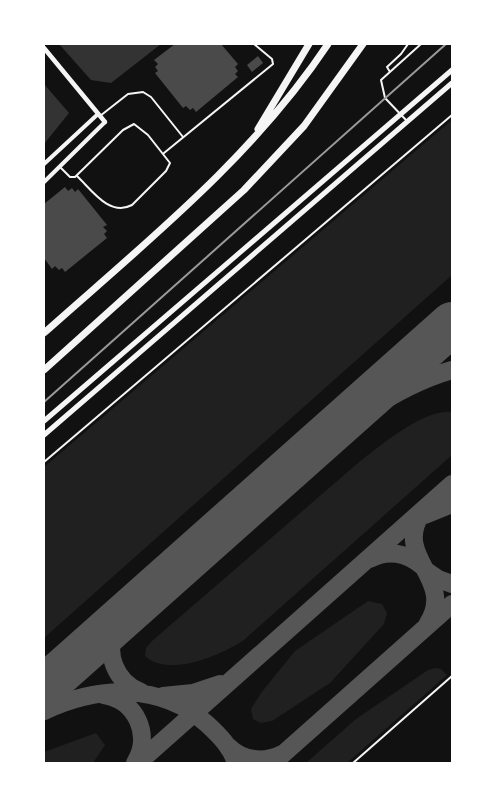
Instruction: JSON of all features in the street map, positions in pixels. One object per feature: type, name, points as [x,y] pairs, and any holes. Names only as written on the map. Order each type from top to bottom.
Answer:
[{"type":"highway","points":[[248,145],[309,44]]},
{"type":"highway","points":[[44,333],[196,197],[248,145],[296,88],[328,44]]},
{"type":"highway","points":[[44,370],[244,190],[304,126],[363,44]]},
{"type":"main road","points":[[44,421],[452,70]]},
{"type":"main road","points":[[44,435],[452,83]]},
{"type":"street","points":[[44,48],[105,122],[44,182]]},
{"type":"street","points":[[44,164],[99,115]]},
{"type":"lane","points":[[164,153],[273,64],[272,59],[254,44]]},
{"type":"lane","points":[[390,72],[387,67],[401,54],[408,44]]},
{"type":"lane","points":[[407,122],[385,98],[381,80],[421,44]]},
{"type":"lane","points":[[99,115],[128,94],[143,92],[151,97],[184,138]]},
{"type":"lane","points":[[44,462],[452,115]]},
{"type":"lane","points":[[60,166],[70,177],[77,176],[123,130],[132,124],[140,126],[164,153],[170,163],[168,169],[129,207],[122,208],[105,203],[77,176]]},
{"type":"lane","points":[[353,763],[452,676]]},
{"type":"shaded area","points":[[59,44],[161,44],[111,83],[91,80]]},
{"type":"shaded area","points":[[44,84],[69,113],[44,144]]},
{"type":"shaded area","points":[[452,120],[452,275],[44,638],[44,467]]},
{"type":"shaded area","points":[[452,412],[452,455],[244,640],[222,652],[181,665],[167,665],[155,662],[145,656],[146,648],[152,641],[358,463],[415,422],[428,416]]},
{"type":"shaded area","points":[[368,601],[382,604],[387,613],[384,624],[330,683],[272,721],[261,723],[253,719],[251,709],[261,693],[295,651]]},
{"type":"shaded area","points":[[441,669],[447,675],[347,763],[306,763],[356,719],[428,670]]},
{"type":"shaded area","points":[[96,733],[105,745],[93,763],[44,763],[44,752]]},
{"type":"building","points":[[175,44],[221,44],[238,64],[235,67],[238,71],[235,74],[238,77],[196,112],[193,108],[190,110],[186,106],[183,108],[155,73],[158,71],[155,67],[158,64],[154,60]]},
{"type":"building","points":[[258,56],[263,63],[252,72],[247,65]]},
{"type":"building","points":[[65,187],[68,191],[72,188],[75,192],[78,189],[107,225],[103,227],[107,231],[104,234],[107,238],[65,272],[62,268],[59,270],[55,266],[52,269],[44,258],[44,204]]},
{"type":"taxiway","points":[[263,493],[329,439],[375,406],[425,379],[452,370]]},
{"type":"taxiway","points":[[138,763],[452,484]]},
{"type":"taxiway","points":[[425,515],[452,504]]},
{"type":"taxiway","points":[[422,513],[415,529],[414,543],[435,593],[435,607],[428,623]]},
{"type":"taxiway","points":[[370,559],[390,553],[404,555],[422,566]]},
{"type":"taxiway","points":[[425,570],[438,579],[452,584]]},
{"type":"taxiway","points":[[137,604],[117,628],[111,647],[114,666],[119,674],[132,688],[141,692]]},
{"type":"taxiway","points":[[273,763],[452,604]]},
{"type":"taxiway","points":[[163,696],[193,693],[220,684]]},
{"type":"taxiway","points":[[44,711],[64,703],[106,693],[128,692],[149,695],[189,710],[207,724],[228,747],[236,763]]},
{"type":"taxiway","points":[[104,695],[115,698],[125,704],[138,720],[142,741],[135,763]]},
{"type":"taxiway","points":[[228,746],[240,755],[254,759],[268,759],[282,754]]},
{"type":"runway","points":[[44,687],[452,324]]},
{"type":"railway","points":[[44,402],[446,44]]}]
